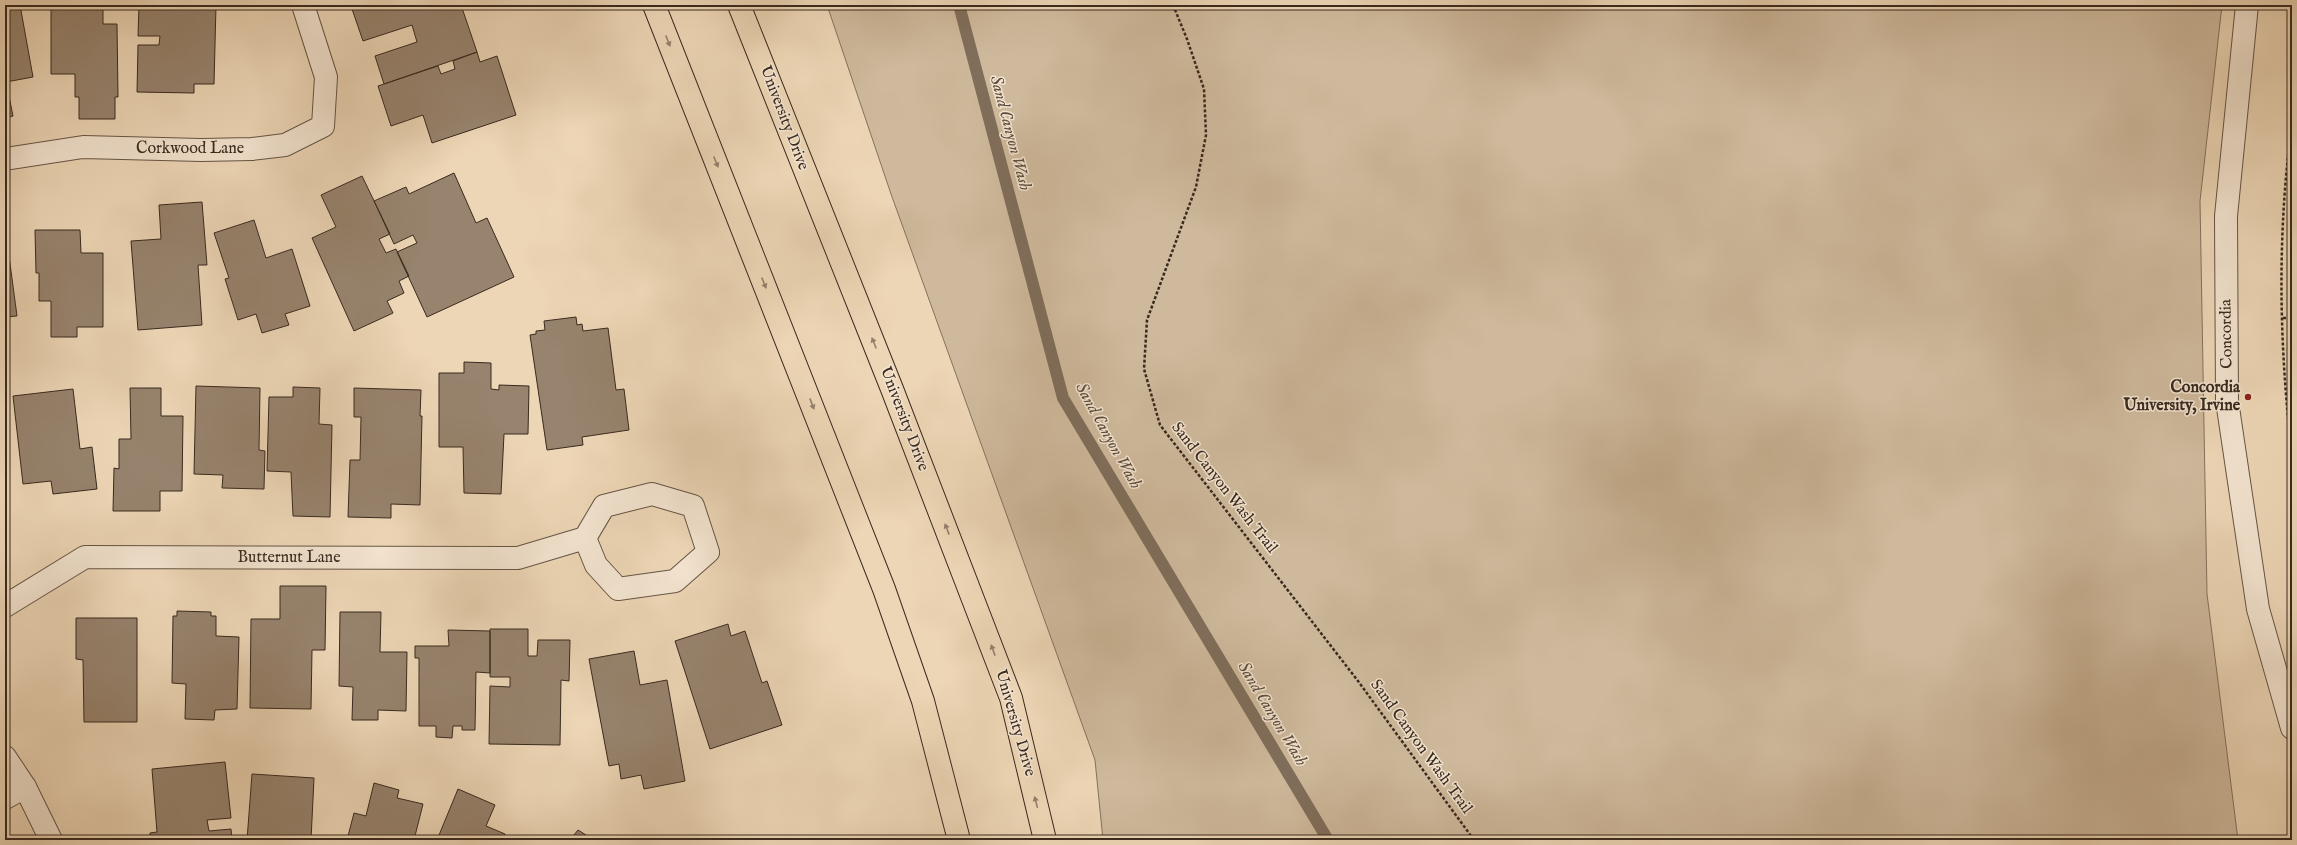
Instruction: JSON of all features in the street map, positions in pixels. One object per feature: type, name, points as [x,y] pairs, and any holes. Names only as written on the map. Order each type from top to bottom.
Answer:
[{"type":"main road","points":[[654,5],[884,589],[922,701],[959,840]]},
{"type":"main road","name":"University Drive","points":[[739,5],[892,389],[1005,684],[1045,840]]},
{"type":"street","name":"Corkwood Lane","points":[[5,159],[83,147],[201,150],[252,149],[285,145],[322,126],[326,77],[304,5]]},
{"type":"street","name":"Concordia","points":[[2247,5],[2226,216],[2227,401],[2258,609],[2292,728]]},
{"type":"street","points":[[652,494],[694,506],[708,552],[675,581],[618,589],[596,565],[585,538],[604,506],[652,494]]},
{"type":"street","name":"Butternut Lane","points":[[5,606],[85,557],[518,558],[585,538]]},
{"type":"street","points":[[5,756],[25,788],[51,840]]},
{"type":"street","points":[[5,798],[25,788]]},
{"type":"path","name":"Sand Canyon Wash Trail","points":[[1173,5],[1187,39],[1204,89],[1206,136],[1196,187],[1147,320],[1144,369],[1160,425],[1358,681],[1474,840]]},
{"type":"path","points":[[2292,123],[2282,218],[2283,365],[2292,455]]},
{"type":"path","points":[[2283,318],[2292,318]]},
{"type":"shaded area","points":[[827,5],[2222,5],[2200,201],[2207,594],[2238,840],[1103,840],[1095,760],[891,194]]},
{"type":"building","points":[[5,5],[20,5],[33,77],[6,82],[13,116],[5,118]]},
{"type":"building","points":[[51,5],[103,5],[103,24],[117,24],[118,97],[115,97],[115,119],[79,119],[79,97],[75,97],[75,74],[51,74]]},
{"type":"building","points":[[139,5],[216,5],[214,84],[194,84],[194,93],[137,92],[138,45],[159,45],[160,36],[138,36]]},
{"type":"building","points":[[461,5],[477,52],[384,84],[375,56],[417,42],[412,25],[363,41],[351,6]]},
{"type":"building","points":[[477,52],[480,62],[497,56],[516,115],[432,143],[423,115],[391,126],[378,86],[438,66],[441,74],[455,69],[453,61]]},
{"type":"building","points":[[454,173],[476,223],[487,218],[514,277],[427,317],[397,252],[417,243],[413,235],[394,244],[374,201],[406,187],[409,194]]},
{"type":"building","points":[[362,176],[390,234],[379,239],[386,253],[396,249],[409,276],[399,281],[404,293],[387,301],[393,313],[354,331],[312,238],[336,227],[321,195]]},
{"type":"building","points":[[202,202],[207,265],[198,265],[202,325],[138,330],[131,241],[161,239],[159,205]]},
{"type":"building","points":[[254,220],[266,258],[292,249],[310,306],[285,314],[289,325],[262,333],[256,314],[238,320],[225,279],[229,278],[214,233]]},
{"type":"building","points":[[5,226],[17,316],[5,317]]},
{"type":"building","points":[[35,230],[80,230],[81,253],[103,253],[103,327],[77,327],[77,337],[51,337],[51,301],[39,301],[39,273],[36,273]]},
{"type":"building","points":[[576,317],[577,325],[582,324],[583,331],[608,328],[616,390],[624,389],[629,430],[582,437],[583,445],[547,450],[530,335],[536,334],[536,331],[545,330],[544,321]]},
{"type":"building","points":[[464,362],[491,363],[491,389],[499,390],[499,385],[529,386],[528,434],[504,434],[501,494],[464,493],[463,447],[439,447],[439,373],[464,373]]},
{"type":"building","points":[[196,386],[260,388],[259,450],[265,451],[264,489],[222,488],[223,475],[194,474]]},
{"type":"building","points":[[293,387],[320,388],[319,424],[332,425],[330,517],[293,516],[291,472],[267,471],[269,397],[293,397]]},
{"type":"building","points":[[130,388],[161,388],[161,416],[183,416],[182,491],[160,491],[160,511],[113,511],[114,468],[119,469],[119,439],[131,439]]},
{"type":"building","points":[[354,388],[421,390],[420,416],[422,416],[420,505],[391,504],[391,518],[348,517],[350,460],[360,460],[361,417],[354,417]]},
{"type":"building","points":[[73,389],[80,449],[92,447],[97,489],[53,494],[51,481],[23,484],[13,396]]},
{"type":"building","points":[[280,586],[326,586],[325,650],[312,650],[311,709],[250,708],[251,619],[280,619]]},
{"type":"building","points":[[177,611],[211,612],[211,616],[216,616],[216,636],[239,637],[237,709],[215,710],[214,720],[185,719],[186,684],[172,683],[173,616],[177,616]]},
{"type":"building","points":[[340,612],[381,612],[380,652],[407,652],[406,711],[378,710],[378,720],[352,720],[353,687],[339,686]]},
{"type":"building","points":[[76,618],[137,618],[137,722],[84,722],[83,660],[76,659]]},
{"type":"building","points":[[728,624],[731,636],[745,631],[762,683],[767,681],[782,725],[710,749],[675,641]]},
{"type":"building","points":[[490,629],[528,629],[528,656],[537,656],[538,640],[570,640],[569,681],[561,680],[560,745],[489,744],[490,686],[510,687],[510,677],[490,677]]},
{"type":"building","points":[[448,630],[490,631],[490,673],[476,672],[475,730],[462,730],[462,726],[453,726],[452,738],[436,737],[436,726],[419,726],[419,658],[415,658],[415,646],[449,646]]},
{"type":"building","points":[[634,651],[640,685],[667,680],[685,781],[644,789],[641,775],[621,779],[619,764],[609,766],[589,659]]},
{"type":"building","points":[[225,762],[231,818],[207,820],[209,831],[231,829],[232,840],[150,840],[150,833],[157,832],[152,769]]},
{"type":"building","points":[[252,774],[314,778],[311,840],[247,840]]},
{"type":"building","points":[[374,783],[399,790],[397,798],[423,804],[414,840],[347,840],[354,813],[366,816]]},
{"type":"building","points":[[458,789],[495,805],[486,826],[505,834],[503,840],[437,840]]},
{"type":"building","points":[[578,830],[594,840],[570,840]]},
{"type":"waterway","name":"Sand Canyon Wash","points":[[959,5],[1063,398],[1328,840]]},
{"type":"place","name":"Concordia University, Irvine","points":[[2248,397]]}]
